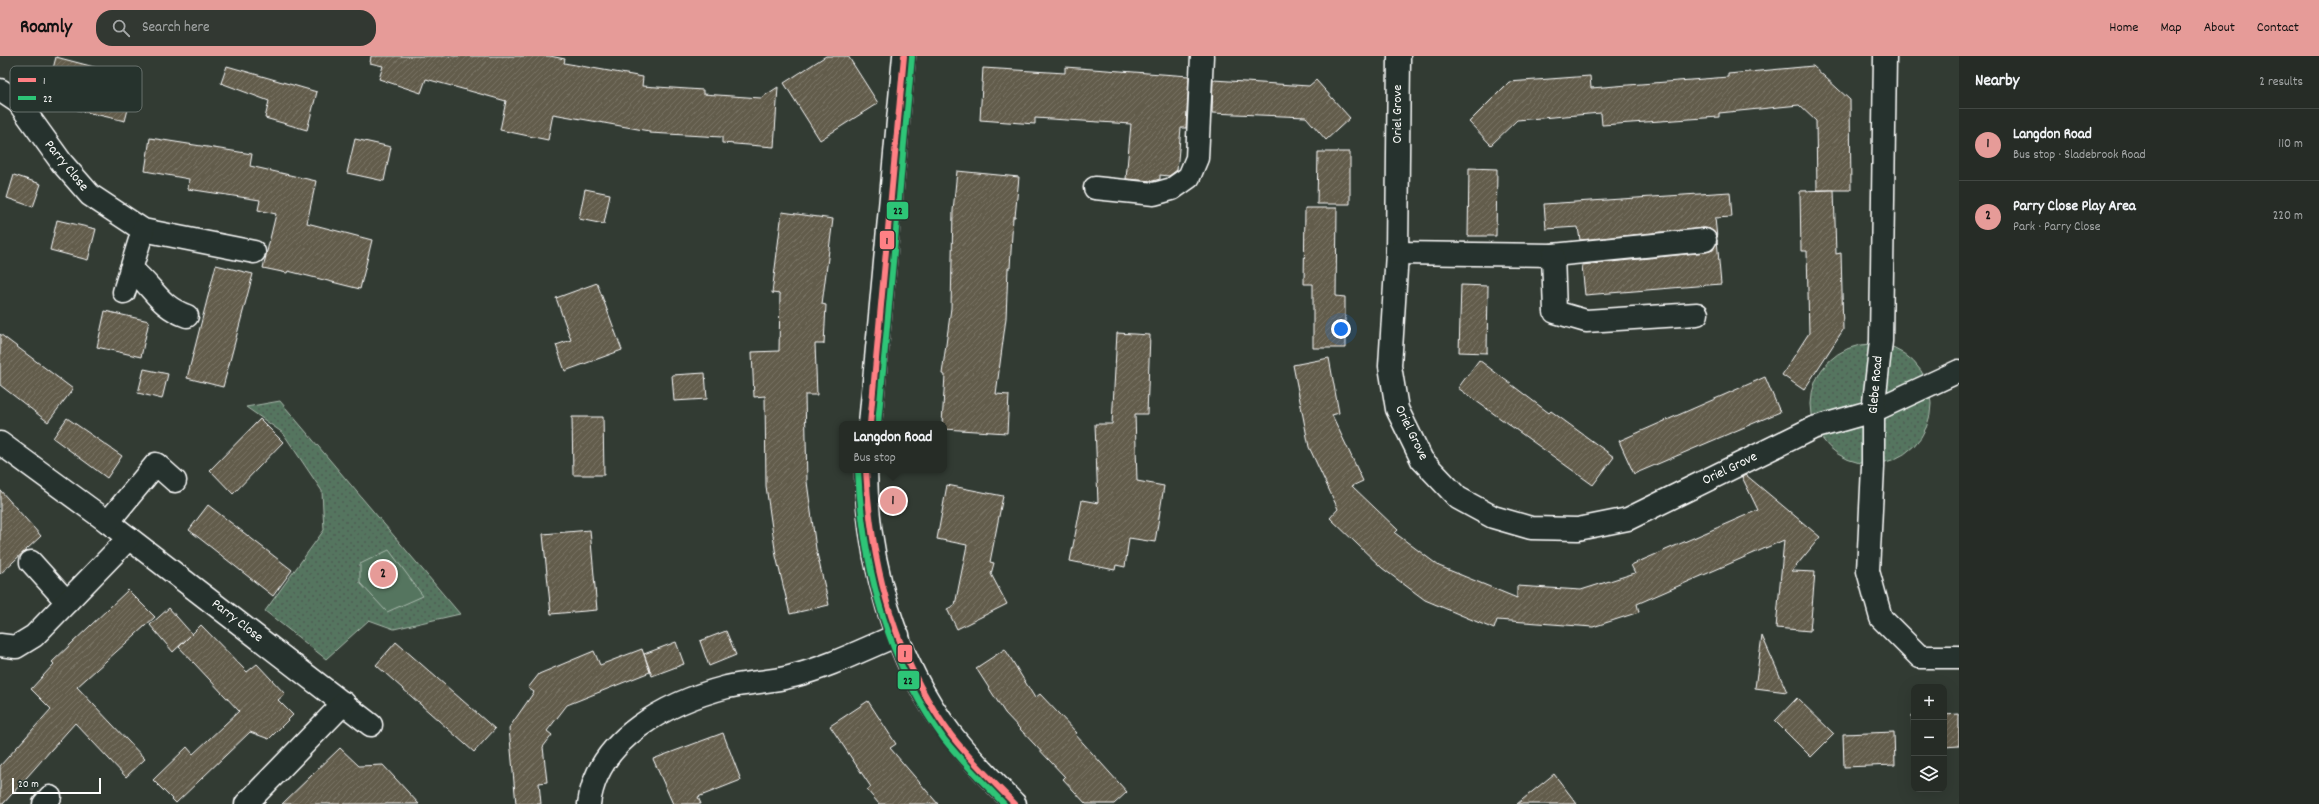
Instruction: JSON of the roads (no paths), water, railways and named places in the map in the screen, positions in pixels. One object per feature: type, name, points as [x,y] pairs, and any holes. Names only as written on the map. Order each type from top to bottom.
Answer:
[{"type":"street","points":[[870,421],[904,56]]},
{"type":"street","points":[[1095,188],[1154,194],[1172,189],[1189,177],[1197,158],[1202,56]]},
{"type":"street","name":"Oriel Grove","points":[[1399,56],[1397,253],[1390,366],[1397,409],[1422,460],[1458,498],[1493,517],[1531,528],[1578,529],[1628,519],[1813,428],[1873,411],[1959,371]]},
{"type":"street","name":"Glebe Road","points":[[1885,56],[1880,341],[1873,411],[1873,467],[1868,571],[1881,618],[1920,657],[1959,657]]},
{"type":"street","name":"Parry Close","points":[[0,90],[10,97]]},
{"type":"street","name":"Parry Close","points":[[25,112],[62,163],[90,195],[144,230]]},
{"type":"street","points":[[124,292],[144,230],[254,252]]},
{"type":"street","points":[[1397,253],[1553,255],[1705,240]]},
{"type":"street","points":[[1553,255],[1555,312],[1586,321],[1697,314]]},
{"type":"street","points":[[131,269],[144,279],[163,304],[173,312],[188,316]]},
{"type":"street","name":"Parry Close","points":[[0,443],[108,522],[371,725]]},
{"type":"street","points":[[108,522],[156,464],[175,481]]},
{"type":"street","points":[[866,473],[870,539],[878,574],[898,635],[928,699],[951,734],[1014,804]]},
{"type":"street","points":[[0,645],[16,647],[34,636],[129,538]]},
{"type":"street","points":[[31,562],[67,602]]},
{"type":"street","points":[[589,804],[596,779],[613,750],[625,737],[643,723],[704,694],[727,687],[793,676],[824,666],[898,635]]},
{"type":"street","points":[[246,804],[344,703]]},
{"type":"place","name":"Langdon Road","points":[[893,501]]},
{"type":"place","name":"Parry Close Play Area","points":[[383,574]]}]
